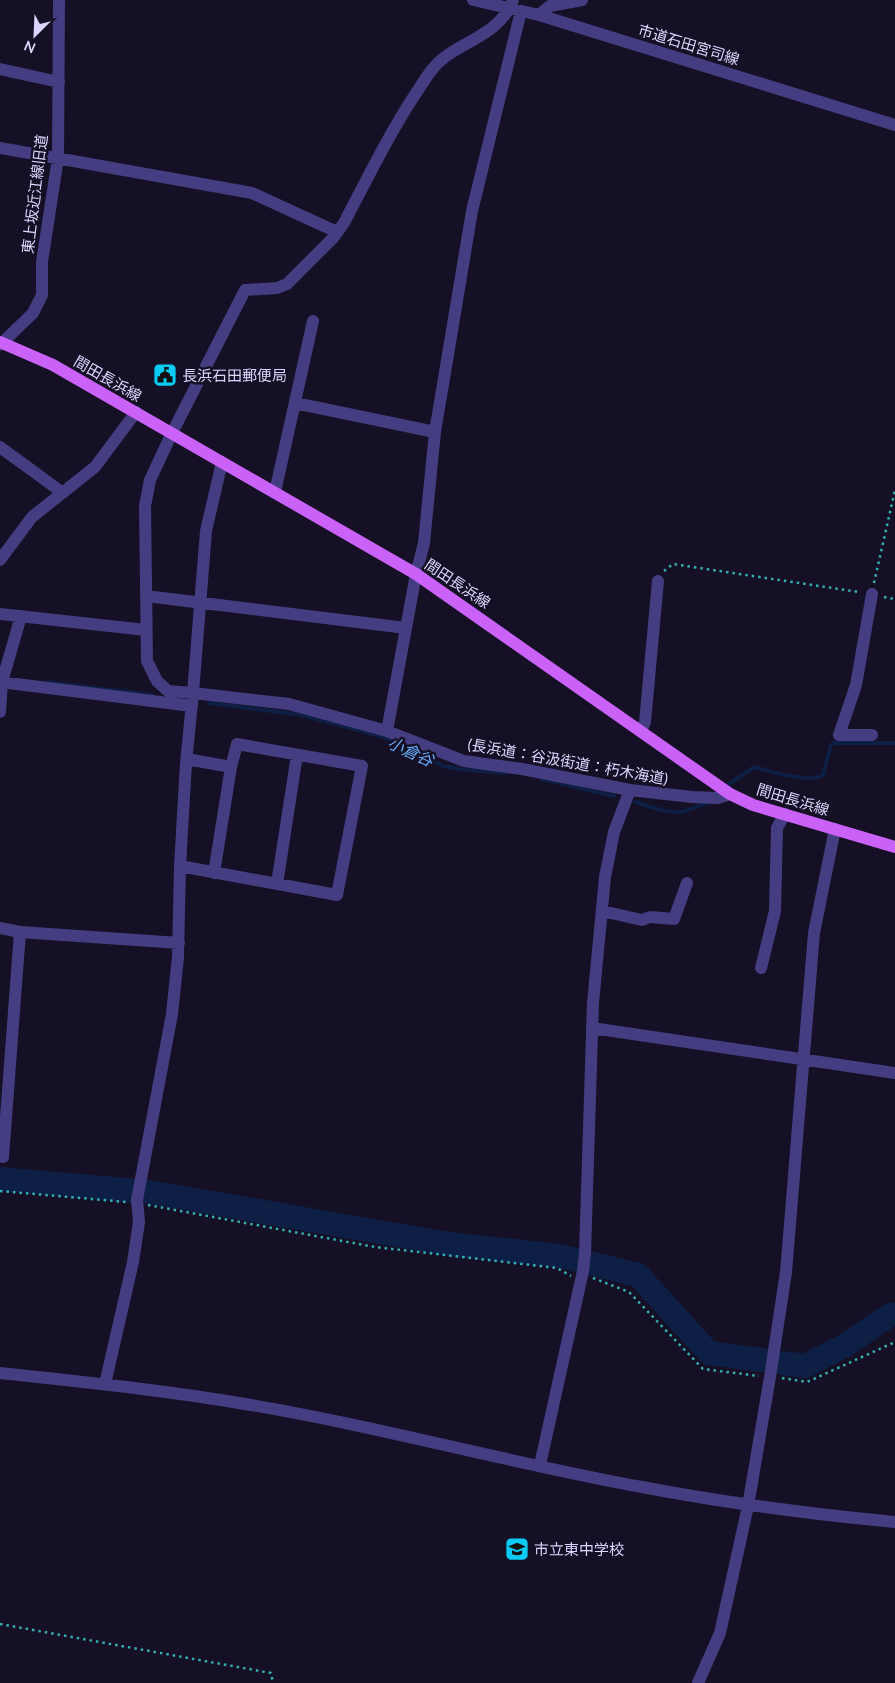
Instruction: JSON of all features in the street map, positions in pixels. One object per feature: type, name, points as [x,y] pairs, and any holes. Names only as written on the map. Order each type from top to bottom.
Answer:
[{"type":"main road","name":"間田長浜線","points":[[0,343],[53,365],[416,574],[730,794],[753,805],[895,847]]},
{"type":"street","name":"東上坂近江線旧道","points":[[0,343],[33,313],[42,295],[42,262],[58,158],[59,0]]},
{"type":"street","name":"市道石田宮司線","points":[[473,0],[515,7],[895,125]]},
{"type":"street","points":[[539,15],[550,6],[582,0]]},
{"type":"street","points":[[192,700],[168,691],[157,681],[147,661],[145,506],[150,480],[245,290],[278,288],[287,284],[337,232],[344,223],[406,109],[431,71],[444,58],[485,33],[515,7]]},
{"type":"street","points":[[387,731],[416,574],[424,543],[435,432],[472,211],[515,7]]},
{"type":"street","points":[[0,69],[58,82]]},
{"type":"street","points":[[0,148],[252,193],[337,232]]},
{"type":"street","points":[[275,492],[313,321]]},
{"type":"street","points":[[295,403],[435,432]]},
{"type":"street","points":[[0,560],[32,518],[95,467],[136,412]]},
{"type":"street","points":[[0,447],[63,493]]},
{"type":"street","points":[[105,1384],[133,1262],[138,1222],[137,1202],[140,1181],[172,1014],[179,943],[180,866],[187,759],[206,531],[222,462]]},
{"type":"street","points":[[641,731],[645,722],[658,581]]},
{"type":"street","points":[[872,594],[856,685],[839,735],[872,735]]},
{"type":"street","points":[[146,596],[406,628]]},
{"type":"street","points":[[0,614],[146,630]]},
{"type":"street","points":[[0,712],[1,682],[20,616]]},
{"type":"street","points":[[1,682],[192,700]]},
{"type":"street","name":"(長浜道：谷汲街道：朽木海道)","points":[[192,700],[289,704],[387,731],[464,761],[522,769],[630,790],[692,797],[718,798],[730,794]]},
{"type":"street","points":[[180,866],[214,873],[337,895],[362,766],[237,744],[231,767],[214,873]]},
{"type":"street","points":[[277,884],[297,755]]},
{"type":"street","points":[[187,759],[231,767]]},
{"type":"street","points":[[540,1465],[582,1276],[585,1253],[593,1003],[605,877],[614,832],[630,790]]},
{"type":"street","points":[[761,968],[775,912],[776,828],[785,814]]},
{"type":"street","points":[[698,1683],[720,1634],[748,1506],[770,1377],[786,1272],[814,933],[835,829]]},
{"type":"street","points":[[602,910],[642,920],[650,917],[674,920],[687,883]]},
{"type":"street","points":[[0,928],[20,932],[179,943]]},
{"type":"street","points":[[3,1157],[20,932]]},
{"type":"street","points":[[592,1028],[895,1073]]},
{"type":"street","points":[[0,1373],[105,1384],[245,1404],[640,1487],[748,1506],[895,1522]]},
{"type":"path","points":[[872,594],[895,490]]},
{"type":"path","points":[[658,581],[664,570],[673,564],[895,599]]},
{"type":"path","points":[[0,1191],[137,1202],[375,1247],[557,1268],[630,1292],[702,1369],[807,1382],[895,1342]]},
{"type":"path","points":[[0,1624],[271,1673],[273,1683]]},
{"type":"waterway","name":"小倉谷","points":[[46,682],[153,695]]},
{"type":"waterway","name":"小倉谷","points":[[209,703],[302,715],[380,736],[414,749],[443,766],[465,770],[506,773]]},
{"type":"waterway","name":"小倉谷","points":[[729,784],[754,767],[799,777],[808,778],[823,775],[831,745],[834,743],[895,743]]},
{"type":"waterway","name":"小倉谷","points":[[542,779],[614,796]]},
{"type":"waterway","name":"小倉谷","points":[[635,802],[673,812],[685,811],[707,803]]},
{"type":"waterway","points":[[0,1179],[149,1192],[448,1244],[560,1256],[638,1275],[709,1353],[762,1360]]},
{"type":"waterway","points":[[783,1363],[805,1366],[844,1346],[890,1315],[895,1314]]},
{"type":"place","name":"長浜石田郵便局","points":[[165,375]]},
{"type":"place","name":"市立東中学校","points":[[517,1549]]}]
